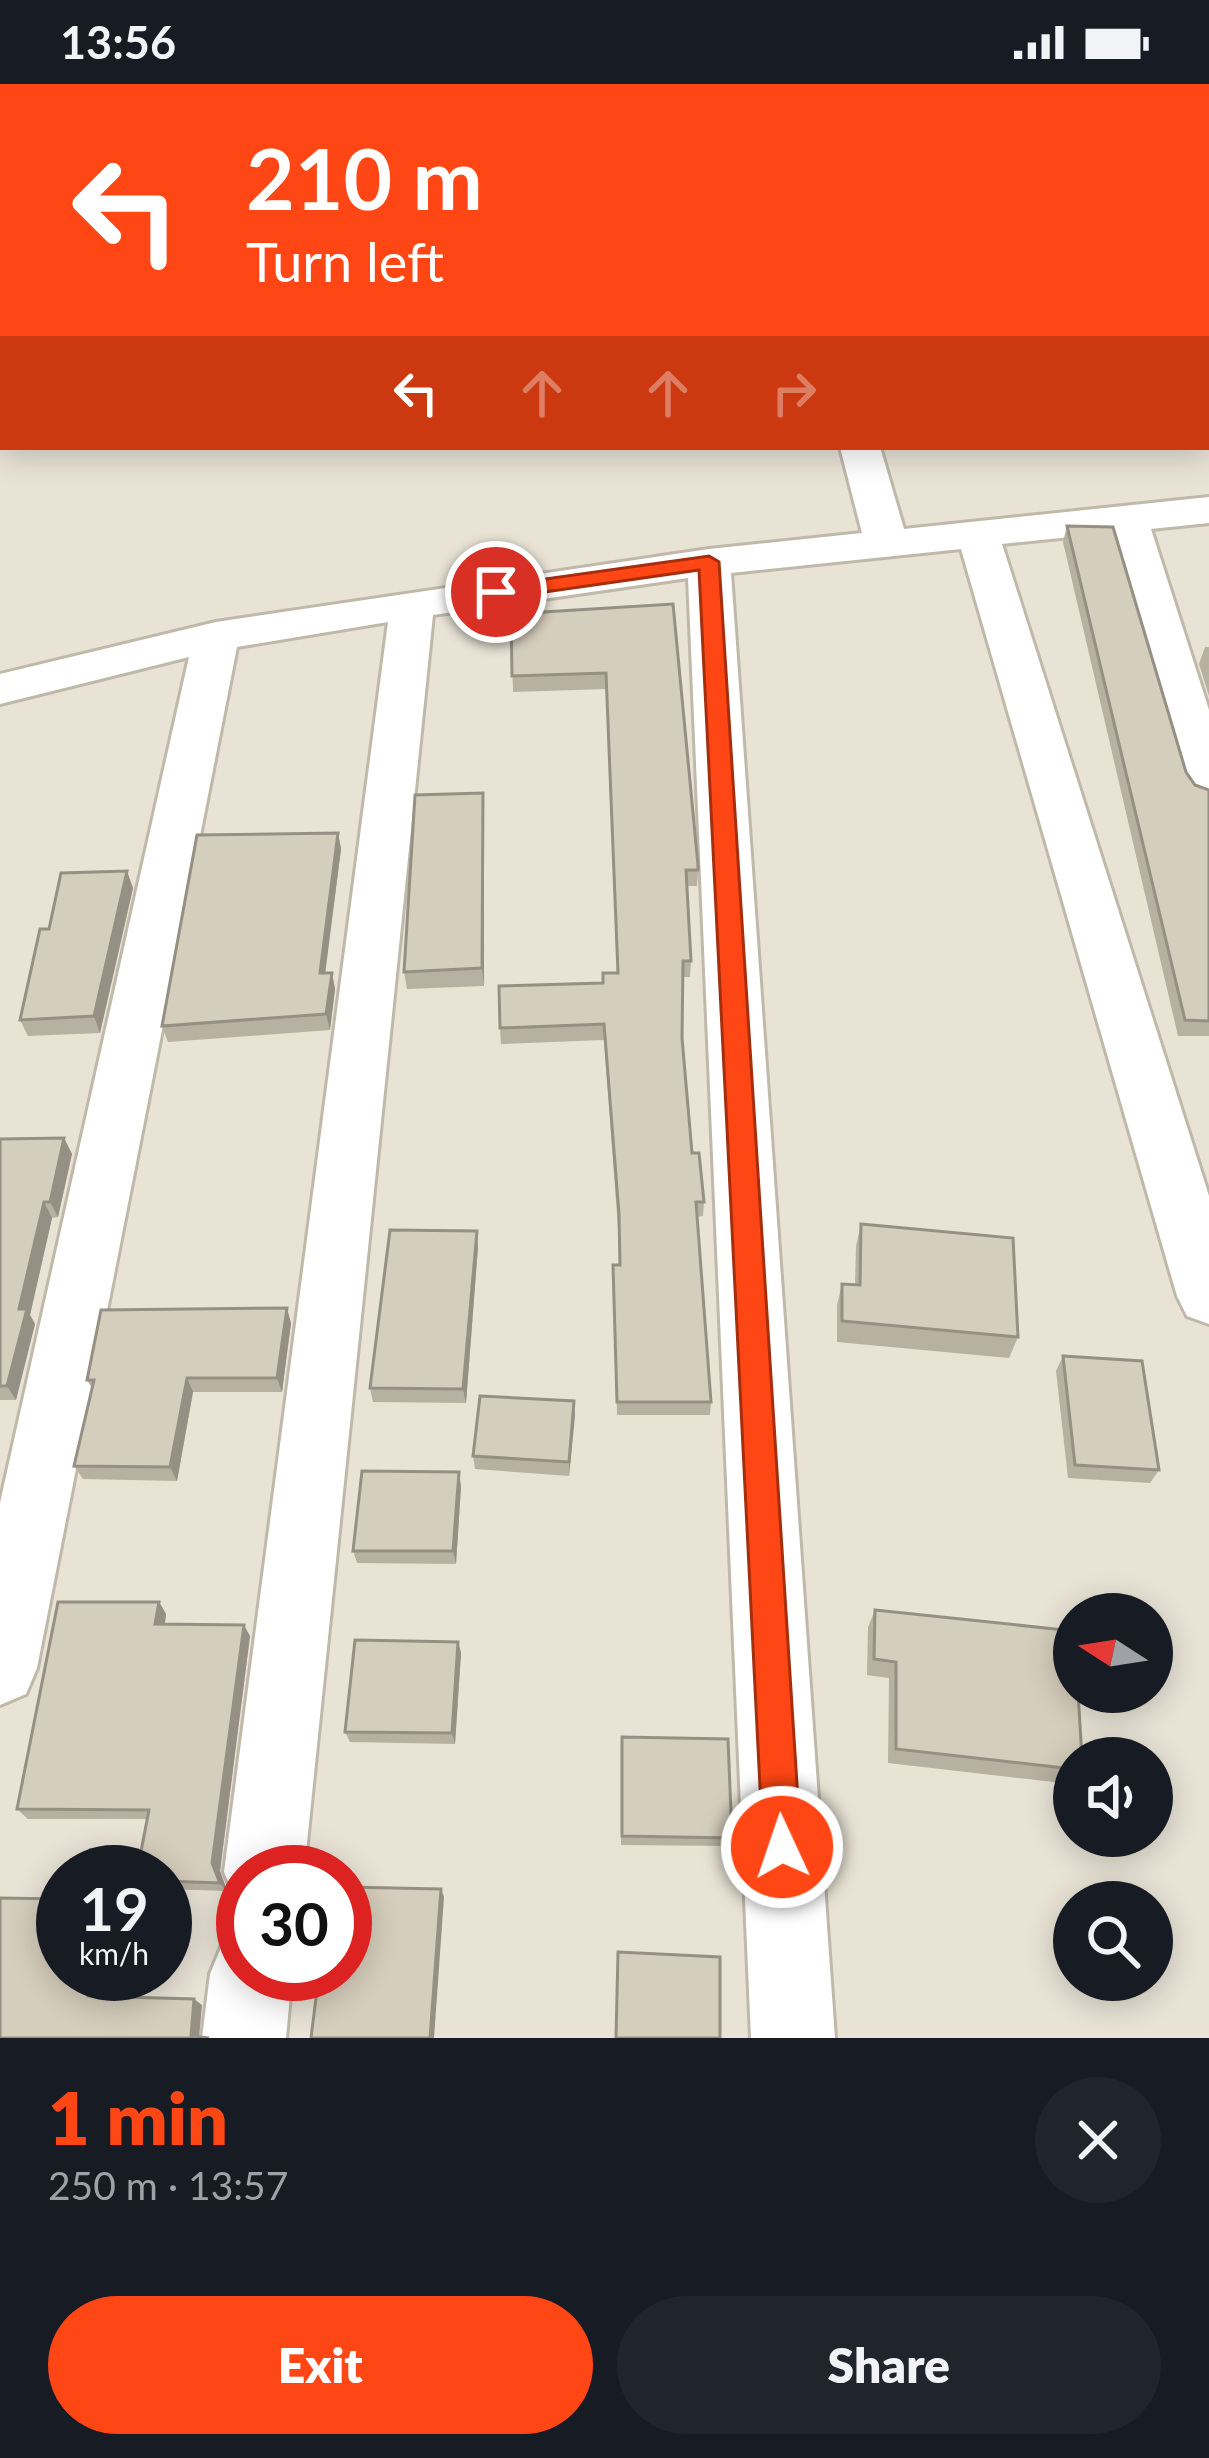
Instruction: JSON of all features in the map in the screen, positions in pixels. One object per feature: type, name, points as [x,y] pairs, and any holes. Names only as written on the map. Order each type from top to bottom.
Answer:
[{"type":"street","points":[[861,450],[886,542]]},
{"type":"street","points":[[0,689],[216,636],[412,604],[709,562],[1209,510]]},
{"type":"street","points":[[1126,517],[1209,787]]},
{"type":"street","points":[[976,532],[1209,1296]]},
{"type":"street","points":[[709,562],[793,2038]]},
{"type":"street","points":[[267,1845],[412,604]]},
{"type":"street","points":[[0,1668],[216,636]]},
{"type":"street","points":[[244,2038],[248,2001]]},
{"type":"shaded area","points":[[0,450],[1209,450],[1209,2038],[0,2038]]},
{"type":"building","points":[[1067,526],[1113,527],[1186,772],[1195,785],[1209,790],[1209,1021],[1185,1020]]},
{"type":"building","points":[[673,604],[698,865],[698,870],[686,870],[691,961],[683,961],[682,1038],[692,1153],[699,1153],[704,1202],[696,1202],[711,1402],[617,1402],[613,1265],[620,1265],[619,1214],[604,1024],[500,1028],[499,986],[603,983],[603,973],[618,973],[606,673],[512,676],[511,614]]},
{"type":"building","points":[[483,793],[482,968],[404,972],[415,795]]},
{"type":"building","points":[[338,833],[320,973],[332,973],[326,1014],[162,1026],[197,835]]},
{"type":"building","points":[[127,871],[94,1016],[20,1020],[40,929],[49,929],[61,873]]},
{"type":"building","points":[[64,1138],[19,1309],[27,1309],[7,1386],[0,1386],[0,1139]]},
{"type":"building","points":[[861,1224],[1013,1238],[1018,1337],[842,1321],[842,1284],[860,1285]]},
{"type":"building","points":[[390,1230],[477,1231],[463,1389],[370,1388]]},
{"type":"building","points":[[287,1308],[277,1378],[187,1378],[170,1467],[74,1466],[94,1380],[87,1380],[101,1310]]},
{"type":"building","points":[[1063,1356],[1142,1361],[1159,1470],[1075,1465]]},
{"type":"building","points":[[480,1396],[574,1401],[569,1462],[473,1456]]},
{"type":"building","points":[[362,1471],[459,1472],[453,1551],[353,1551]]},
{"type":"building","points":[[58,1602],[159,1602],[155,1624],[244,1625],[212,1863],[216,1883],[192,1882],[192,1845],[142,1845],[149,1810],[17,1809]]},
{"type":"building","points":[[875,1610],[1053,1629],[1053,1713],[1079,1713],[1081,1737],[1053,1737],[1053,1767],[896,1749],[896,1662],[874,1659]]},
{"type":"building","points":[[355,1640],[458,1642],[452,1733],[345,1732]]},
{"type":"building","points":[[622,1737],[728,1739],[732,1838],[622,1836]]},
{"type":"building","points":[[372,1888],[441,1889],[430,2038],[311,2038],[316,2001],[372,2001]]},
{"type":"building","points":[[0,1898],[36,1899],[36,2001],[194,1999],[191,2036],[209,2038],[0,2038]]},
{"type":"building","points":[[618,1952],[720,1957],[720,2038],[616,2038]]},
{"type":"route","points":[[496,592],[709,562],[782,1847]]}]
